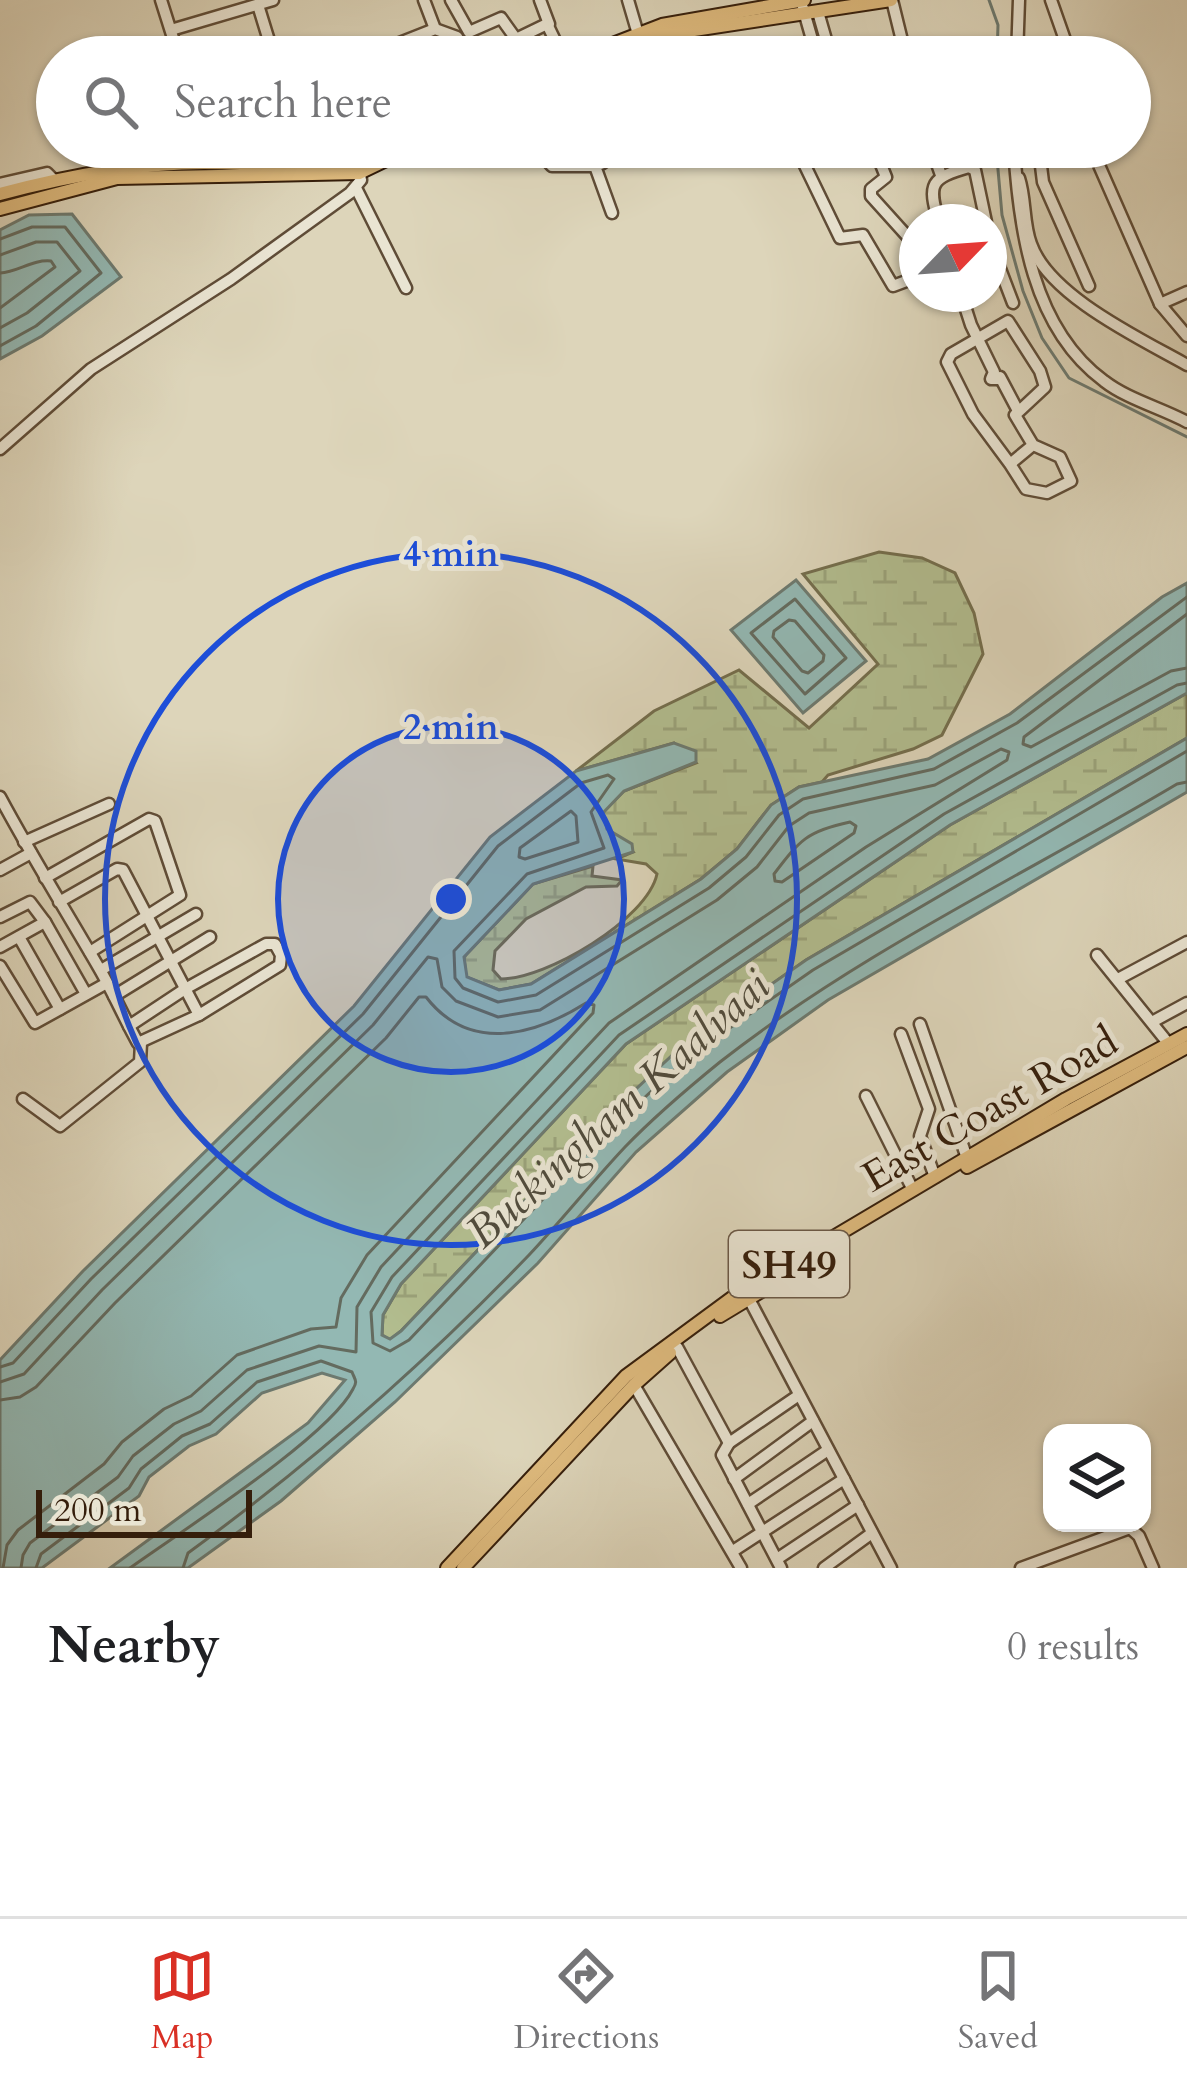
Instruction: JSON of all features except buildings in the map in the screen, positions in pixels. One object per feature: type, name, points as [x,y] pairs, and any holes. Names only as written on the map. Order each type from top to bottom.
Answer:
[{"type":"main road","points":[[633,36],[662,26],[892,0]]},
{"type":"main road","points":[[658,36],[807,6]]},
{"type":"main road","points":[[0,194],[113,169],[202,168]]},
{"type":"main road","points":[[0,209],[117,178],[202,168]]},
{"type":"main road","name":"East Coast Road","points":[[463,1568],[634,1384],[677,1347],[903,1202],[1187,1034]]},
{"type":"main road","name":"East Coast Road","points":[[447,1568],[626,1376],[736,1295],[967,1158],[1155,1056],[1187,1047]]},
{"type":"street","points":[[161,0],[173,36]]},
{"type":"street","points":[[171,30],[273,0]]},
{"type":"street","points":[[424,0],[435,29]]},
{"type":"street","points":[[451,0],[469,32],[501,18],[514,36]]},
{"type":"street","points":[[540,0],[554,36]]},
{"type":"street","points":[[892,0],[901,36]]},
{"type":"street","points":[[1018,36],[1019,0]]},
{"type":"street","points":[[1051,0],[1064,36]]},
{"type":"street","points":[[626,1],[638,34]]},
{"type":"street","points":[[258,5],[269,36]]},
{"type":"street","points":[[807,6],[813,36]]},
{"type":"street","points":[[807,6],[821,36]]},
{"type":"street","points":[[523,36],[549,24]]},
{"type":"street","points":[[417,36],[435,29],[454,36]]},
{"type":"street","points":[[360,168],[356,188],[406,288]]},
{"type":"street","points":[[600,168],[612,213]]},
{"type":"street","points":[[602,168],[610,179]]},
{"type":"street","points":[[806,168],[840,238],[863,235],[893,286],[899,284]]},
{"type":"street","points":[[882,168],[886,177],[871,189],[871,196],[899,227]]},
{"type":"street","points":[[939,168],[941,176]]},
{"type":"street","points":[[934,204],[931,192],[941,176],[969,168]]},
{"type":"street","points":[[973,168],[982,204]]},
{"type":"street","points":[[1015,168],[1016,206],[1029,265],[1066,343],[1107,384],[1187,422]]},
{"type":"street","points":[[1016,168],[1031,244],[1054,279],[1132,334],[1187,364]]},
{"type":"street","points":[[1044,168],[1043,182],[1089,286]]},
{"type":"street","points":[[1100,168],[1160,304],[1187,336]]},
{"type":"street","points":[[0,184],[47,173],[54,180]]},
{"type":"street","points":[[0,449],[91,369],[218,287],[356,188]]},
{"type":"street","points":[[1007,289],[1012,303]]},
{"type":"street","points":[[1160,304],[1187,292]]},
{"type":"street","points":[[967,312],[976,339],[998,382],[1033,445],[1060,458],[1071,481],[1047,493],[1030,491],[974,414],[946,362],[951,354],[976,339],[1010,321],[1040,371],[1045,390],[998,382]]},
{"type":"street","points":[[1010,464],[1033,445]]},
{"type":"street","points":[[0,797],[141,1043],[140,1062],[60,1126],[23,1100]]},
{"type":"street","points":[[0,870],[27,848],[109,804]]},
{"type":"street","points":[[45,878],[152,819],[181,892],[90,952]]},
{"type":"street","points":[[58,902],[120,868],[199,1015]]},
{"type":"street","points":[[0,917],[30,902],[86,994]]},
{"type":"street","points":[[101,970],[196,914]]},
{"type":"street","points":[[0,947],[45,922]]},
{"type":"street","points":[[19,937],[60,1009]]},
{"type":"street","points":[[114,996],[210,937]]},
{"type":"street","points":[[1118,979],[1187,942]]},
{"type":"street","points":[[129,1026],[185,988],[269,943],[278,948],[280,965],[199,1015],[141,1043]]},
{"type":"street","points":[[1096,955],[1168,1043]]},
{"type":"street","points":[[0,966],[33,1023],[107,983]]},
{"type":"street","points":[[1151,1022],[1187,1003]]},
{"type":"street","points":[[920,1024],[967,1158]]},
{"type":"street","points":[[902,1034],[929,1109],[920,1136],[935,1177]]},
{"type":"street","points":[[866,1096],[913,1190]]},
{"type":"street","points":[[749,1299],[887,1567]]},
{"type":"street","points":[[677,1347],[729,1443]]},
{"type":"street","points":[[634,1384],[741,1568]]},
{"type":"street","points":[[799,1395],[729,1443],[723,1458],[779,1564],[858,1505]]},
{"type":"street","points":[[734,1479],[813,1421]]},
{"type":"street","points":[[748,1504],[828,1450]]},
{"type":"street","points":[[733,1551],[844,1479]]},
{"type":"street","points":[[1021,1568],[1130,1528],[1153,1568]]},
{"type":"street","points":[[824,1568],[872,1533]]},
{"type":"green space","points":[[879,552],[922,558],[955,573],[974,613],[983,654],[942,735],[799,787],[771,805],[737,849],[701,879],[531,984],[499,990],[466,977],[464,957],[533,884],[593,866],[592,876],[622,880],[617,886],[586,887],[526,919],[495,951],[493,970],[501,979],[543,969],[592,944],[635,910],[649,892],[657,874],[646,864],[616,859],[633,852],[607,829],[602,813],[624,791],[696,763],[674,743],[576,771],[654,711],[739,670],[809,728],[878,664],[803,574]]},
{"type":"green space","points":[[1187,693],[1187,738],[806,960],[681,1048],[591,1131],[401,1331],[390,1340],[382,1335],[383,1315],[401,1284],[626,1044],[950,825]]},
{"type":"water","points":[[72,214],[121,277],[42,336],[0,359],[0,230],[29,215]]},
{"type":"water","points":[[796,580],[866,661],[803,713],[731,630]]},
{"type":"water","name":"Buckingham Kaalvaai","points":[[1187,583],[1187,693],[950,825],[626,1044],[401,1284],[383,1315],[382,1335],[390,1339],[401,1331],[591,1131],[680,1048],[806,960],[1187,738],[1187,792],[828,1000],[727,1072],[636,1152],[538,1263],[395,1402],[281,1501],[188,1568],[110,1568],[308,1423],[345,1380],[322,1373],[262,1393],[216,1434],[189,1446],[149,1477],[139,1496],[42,1568],[0,1568],[0,1360],[83,1271],[354,1006],[490,837],[576,771],[674,743],[696,751],[696,762],[624,791],[603,813],[607,829],[632,844],[633,852],[533,884],[464,957],[467,977],[499,990],[531,984],[701,879],[737,849],[771,805],[799,787],[928,759],[1010,714],[1162,597]]},
{"type":"waterway","points":[[989,0],[998,36]]},
{"type":"waterway","points":[[998,168],[1002,215],[1023,291],[1042,338],[1069,378],[1187,437]]}]
